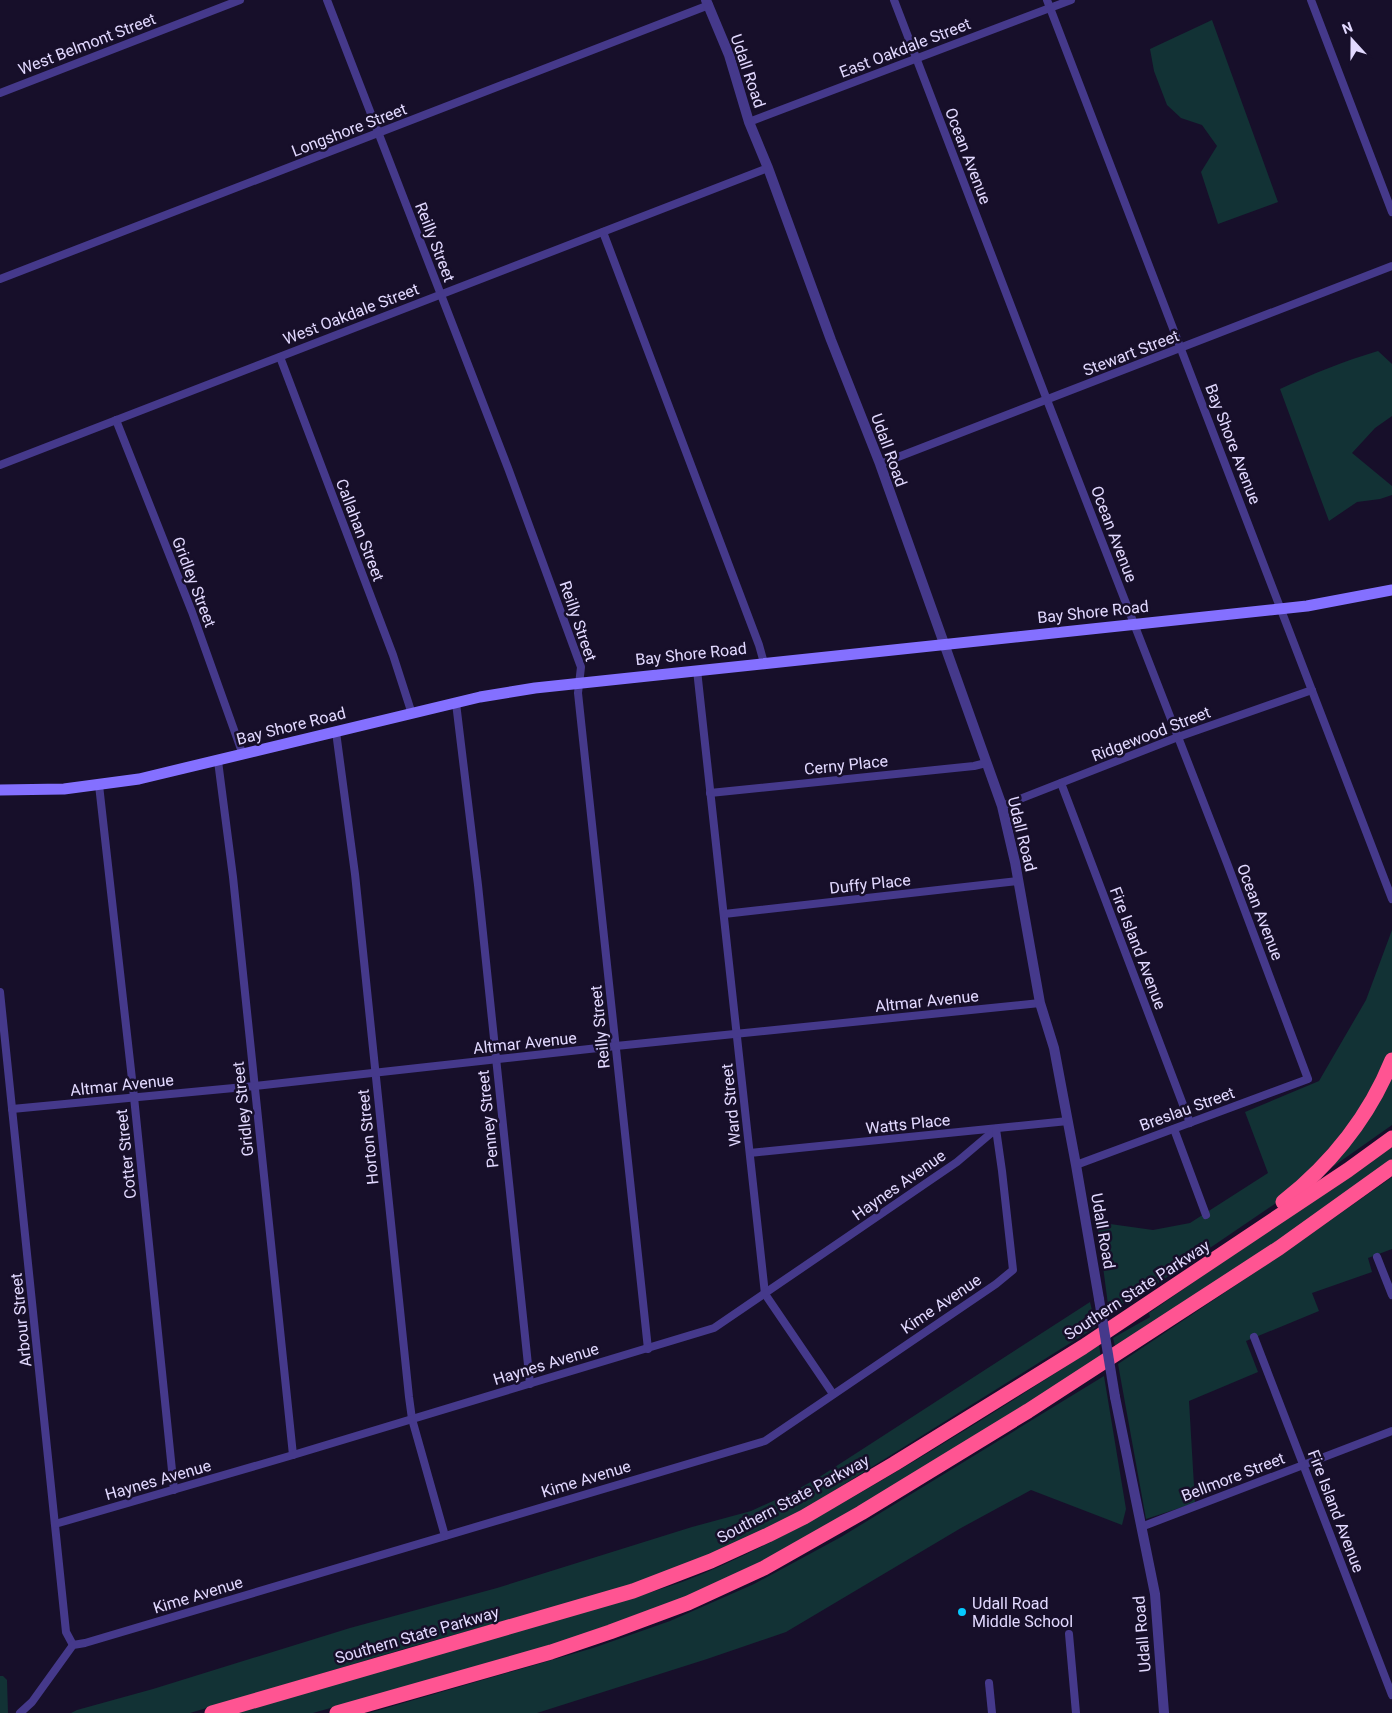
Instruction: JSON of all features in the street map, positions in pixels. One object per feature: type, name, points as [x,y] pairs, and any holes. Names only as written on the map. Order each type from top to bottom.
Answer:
[{"type":"highway","points":[[1234,1247],[1306,1182],[1342,1146],[1372,1102],[1392,1060]]},
{"type":"highway","name":"Southern State Parkway","points":[[1303,1199],[1392,1129]]},
{"type":"highway","name":"Southern State Parkway","points":[[212,1713],[632,1591],[742,1548],[810,1513],[942,1435],[1083,1347],[1348,1170],[1392,1138]]},
{"type":"highway","points":[[338,1713],[604,1635],[688,1603],[764,1568],[893,1494],[1045,1400],[1279,1248],[1392,1167]]},
{"type":"main road","name":"Bay Shore Road","points":[[0,790],[51,789],[139,779],[456,703],[522,690],[580,682],[1334,602],[1392,590]]},
{"type":"street","name":"West Belmont Street","points":[[0,92],[240,0]]},
{"type":"street","name":"Reilly Street","points":[[327,0],[508,468],[581,664],[578,693],[648,1348]]},
{"type":"street","name":"Ocean Avenue","points":[[894,0],[1227,863],[1308,1079]]},
{"type":"street","name":"East Oakdale Street","points":[[749,122],[917,59],[1049,4],[1071,0]]},
{"type":"street","points":[[1311,0],[1392,212]]},
{"type":"street","name":"Longshore Street","points":[[0,279],[708,3]]},
{"type":"street","name":"Udall Road","points":[[708,3],[729,55],[749,122],[880,464],[1002,806],[1018,881],[1040,1003],[1054,1048],[1076,1165],[1115,1397],[1155,1594],[1164,1713]]},
{"type":"street","name":"Bay Shore Avenue","points":[[1049,4],[1392,899]]},
{"type":"street","name":"West Oakdale Street","points":[[0,464],[768,168]]},
{"type":"street","points":[[602,232],[759,645],[764,663]]},
{"type":"street","name":"Stewart Street","points":[[880,464],[1392,266]]},
{"type":"street","name":"Callahan Street","points":[[280,357],[392,655],[412,714]]},
{"type":"street","name":"Gridley Street","points":[[116,420],[192,612],[243,755]]},
{"type":"street","name":"Ward Street","points":[[697,670],[765,1294],[833,1394]]},
{"type":"street","name":"Ridgewood Street","points":[[1002,806],[1178,738],[1312,690]]},
{"type":"street","name":"Penney Street","points":[[456,703],[478,885],[530,1384]]},
{"type":"street","name":"Horton Street","points":[[336,732],[355,874],[412,1419],[445,1536]]},
{"type":"street","name":"Gridley Street","points":[[218,761],[233,877],[293,1455]]},
{"type":"street","name":"Cerny Place","points":[[710,793],[974,766],[986,763]]},
{"type":"street","name":"Fire Island Avenue","points":[[1061,784],[1190,1123]]},
{"type":"street","name":"Cotter Street","points":[[99,785],[134,1097],[174,1490]]},
{"type":"street","name":"Duffy Place","points":[[724,914],[1018,881]]},
{"type":"street","name":"Arbour Street","points":[[0,992],[66,1632],[72,1645]]},
{"type":"street","name":"Altmar Avenue","points":[[12,1109],[255,1086],[616,1046],[1040,1003]]},
{"type":"street","name":"Breslau Street","points":[[1076,1165],[1308,1079]]},
{"type":"street","name":"Watts Place","points":[[750,1154],[1068,1121]]},
{"type":"street","name":"Haynes Avenue","points":[[55,1524],[293,1455],[714,1328],[957,1162],[996,1129]]},
{"type":"street","name":"Kime Avenue","points":[[72,1645],[85,1643],[765,1441],[996,1284],[1013,1270],[996,1129]]},
{"type":"street","points":[[1174,1129],[1206,1215]]},
{"type":"street","points":[[1377,1257],[1392,1295]]},
{"type":"street","name":"Fire Island Avenue","points":[[1254,1338],[1392,1695]]},
{"type":"street","name":"Bellmore Street","points":[[1141,1527],[1392,1431]]},
{"type":"street","points":[[1069,1634],[1076,1713]]},
{"type":"street","points":[[20,1713],[32,1702],[72,1645]]},
{"type":"street","points":[[989,1683],[992,1713]]},
{"type":"green space","points":[[1212,20],[1278,202],[1218,224],[1201,172],[1217,146],[1202,125],[1181,118],[1167,105],[1154,71],[1150,49]]},
{"type":"green space","points":[[1378,351],[1392,364],[1392,416],[1375,428],[1352,453],[1392,486],[1392,495],[1380,499],[1357,502],[1329,521],[1280,389],[1328,368]]},
{"type":"green space","points":[[1392,930],[1392,1055],[1368,1106],[1282,1199],[1154,1286],[1109,1312],[1098,1229],[1103,1223],[1153,1230],[1190,1223],[1268,1173],[1245,1112],[1319,1081],[1366,1000]]},
{"type":"green space","points":[[1392,1072],[1392,1125],[1331,1168],[1359,1133],[1379,1103]]},
{"type":"green space","points":[[1392,1145],[1392,1160],[1266,1249],[1116,1350],[1113,1338],[1150,1317],[1149,1313]]},
{"type":"green space","points":[[1392,1177],[1392,1249],[1368,1258],[1372,1272],[1312,1293],[1319,1311],[1246,1341],[1258,1372],[1189,1401],[1195,1503],[1146,1519],[1118,1364],[1284,1253]]},
{"type":"green space","points":[[1090,1302],[1096,1327],[795,1515],[742,1541],[630,1586],[407,1648],[190,1713],[71,1713],[350,1628],[497,1588],[692,1527],[751,1511],[793,1492],[821,1476]]},
{"type":"green space","points":[[1099,1345],[1101,1358],[798,1544],[690,1595],[565,1641],[313,1713],[237,1713],[644,1594],[682,1582],[734,1560],[785,1535],[911,1463]]},
{"type":"green space","points":[[1104,1376],[1126,1509],[1122,1525],[1031,1490],[961,1528],[786,1632],[707,1659],[537,1713],[369,1713],[593,1648],[670,1621],[754,1584],[841,1537]]},
{"type":"green space","points":[[0,1676],[7,1680],[8,1713],[0,1713]]},
{"type":"place","name":"Udall Road Middle School","points":[[962,1612]]}]
